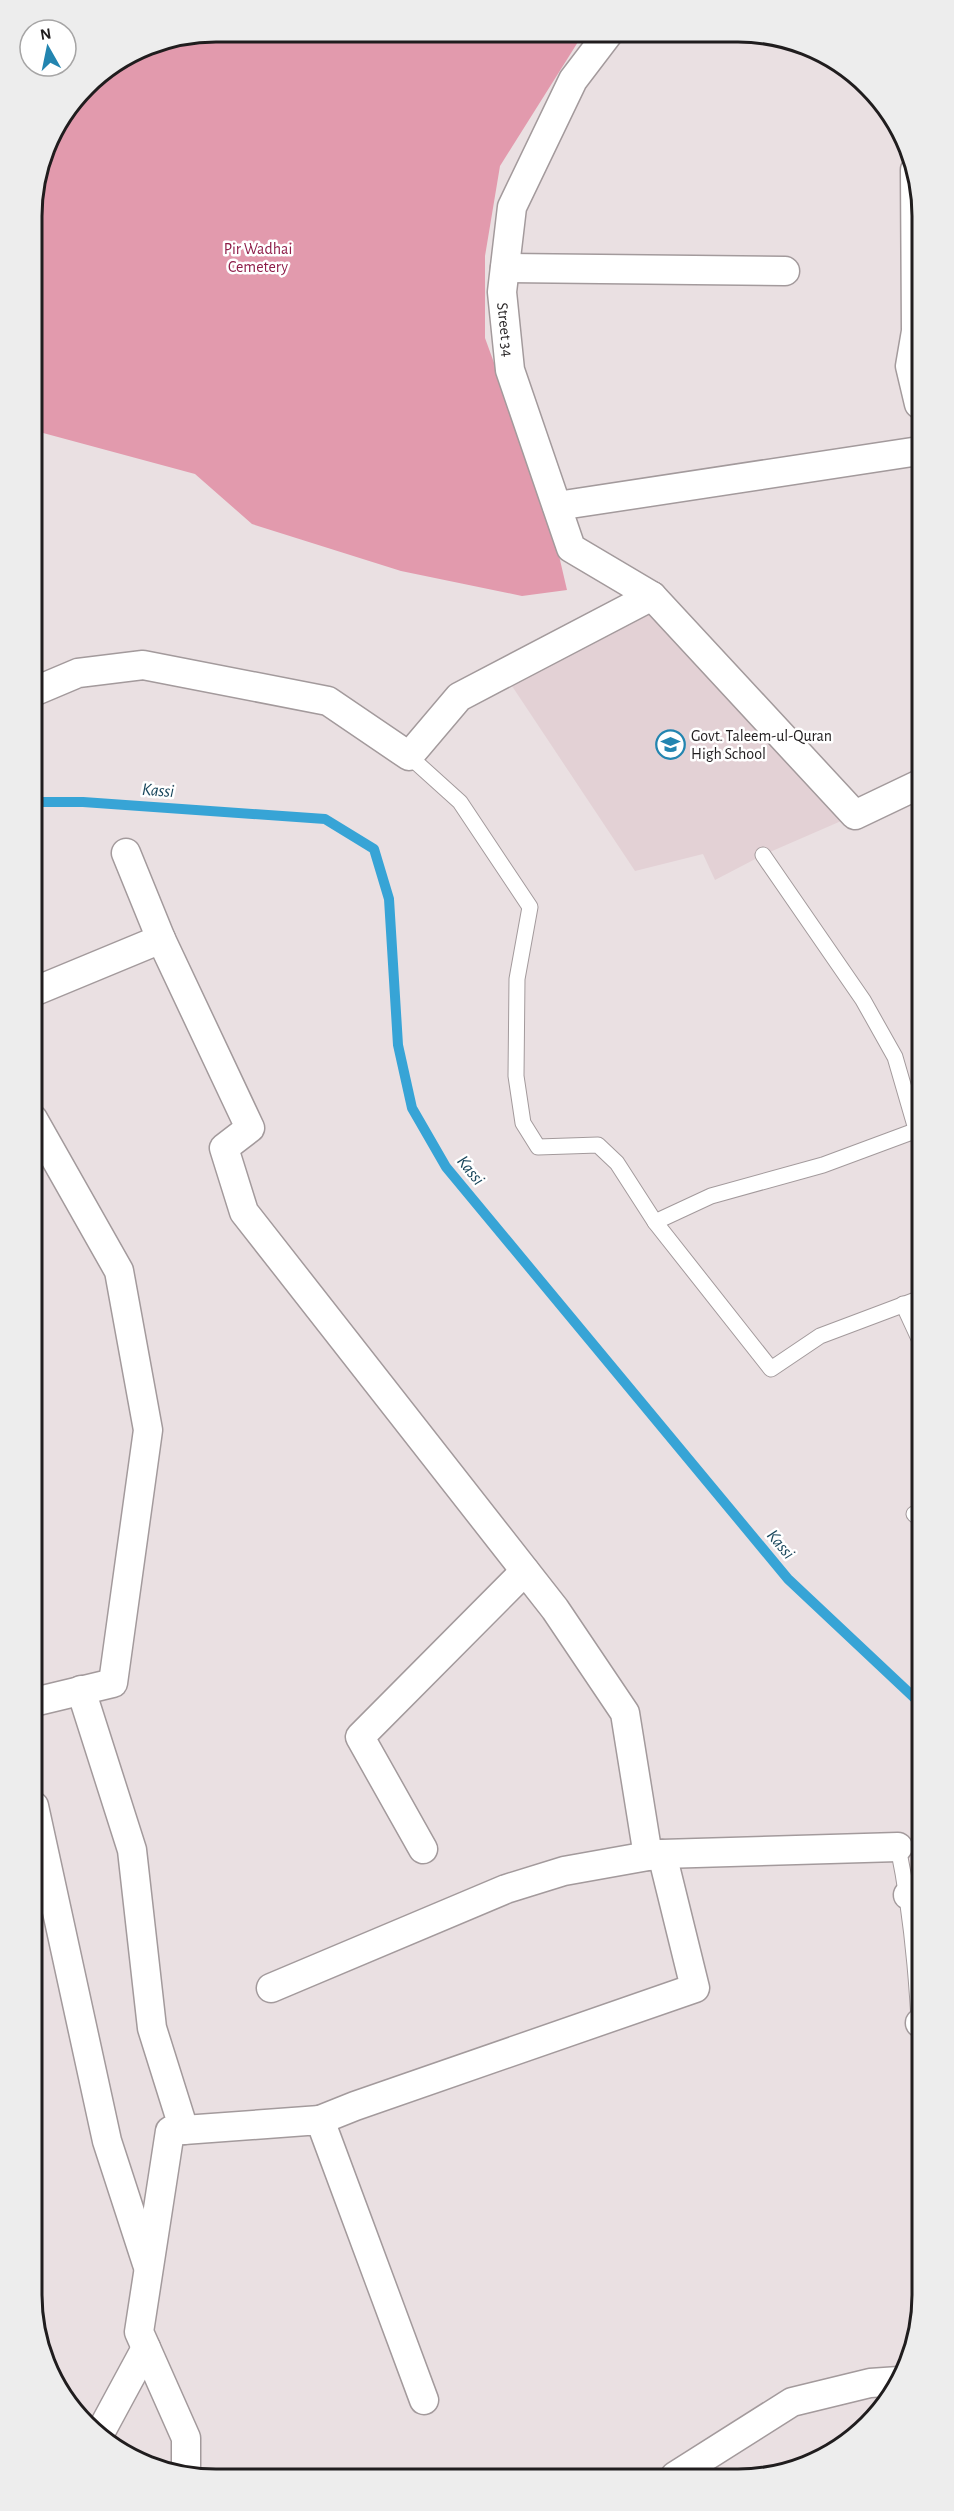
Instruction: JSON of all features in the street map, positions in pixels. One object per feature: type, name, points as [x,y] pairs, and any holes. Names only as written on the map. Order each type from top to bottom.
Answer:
[{"type":"street","name":"Street 34","points":[[602,42],[573,80],[512,207],[502,292],[510,370],[571,548],[652,596],[855,815],[912,788]]},
{"type":"street","points":[[505,268],[785,271]]},
{"type":"street","points":[[912,351],[909,366],[912,377]]},
{"type":"street","points":[[557,506],[912,452]]},
{"type":"street","points":[[42,688],[78,673],[143,665],[328,701],[409,756],[459,697],[652,596]]},
{"type":"street","points":[[126,853],[161,939],[250,1128],[224,1148],[244,1212],[555,1609],[625,1713],[655,1855],[695,1988],[320,2120],[170,2131],[139,2332],[186,2438],[186,2467]]},
{"type":"street","points":[[42,988],[161,939]]},
{"type":"street","points":[[42,1135],[119,1271],[148,1430],[113,1683],[42,1700]]},
{"type":"street","points":[[423,1849],[360,1737],[525,1571]]},
{"type":"street","points":[[81,1690],[132,1850],[153,2028],[183,2130]]},
{"type":"street","points":[[42,1843],[106,2141],[148,2269]]},
{"type":"street","points":[[271,1988],[506,1889],[564,1871],[655,1855],[898,1847]]},
{"type":"street","points":[[320,2120],[424,2400]]},
{"type":"street","points":[[103,2427],[146,2348]]},
{"type":"street","points":[[686,2469],[792,2402],[870,2383],[889,2382]]},
{"type":"lane","points":[[409,756],[460,802],[530,907],[517,979],[516,1076],[523,1123],[538,1147],[598,1145],[617,1163],[655,1222],[771,1369],[820,1336],[912,1301]]},
{"type":"lane","points":[[763,855],[863,999],[895,1057],[912,1112]]},
{"type":"lane","points":[[655,1222],[711,1196],[823,1165],[912,1136]]},
{"type":"lane","points":[[903,1304],[912,1324]]},
{"type":"lane","points":[[898,1847],[912,1886]]},
{"type":"shaded area","name":"Govt. Taleem-ul-Quran High School","points":[[652,596],[855,815],[763,855],[715,880],[703,854],[635,871],[504,674]]},
{"type":"green space","name":"Pir Wadhai Cemetery","points":[[205,42],[578,42],[500,166],[485,256],[485,338],[550,517],[567,590],[522,596],[401,571],[252,524],[195,474],[42,433],[42,205],[45,182],[55,149],[71,119],[85,101],[119,71],[149,55],[182,45]]},
{"type":"waterway","name":"Kassi","points":[[42,802],[83,802],[325,819],[374,849],[389,899],[398,1045],[412,1108],[446,1167],[788,1579],[912,1696]]},
{"type":"place","name":"Govt. Taleem-ul-Quran High School","points":[[670,744]]}]
